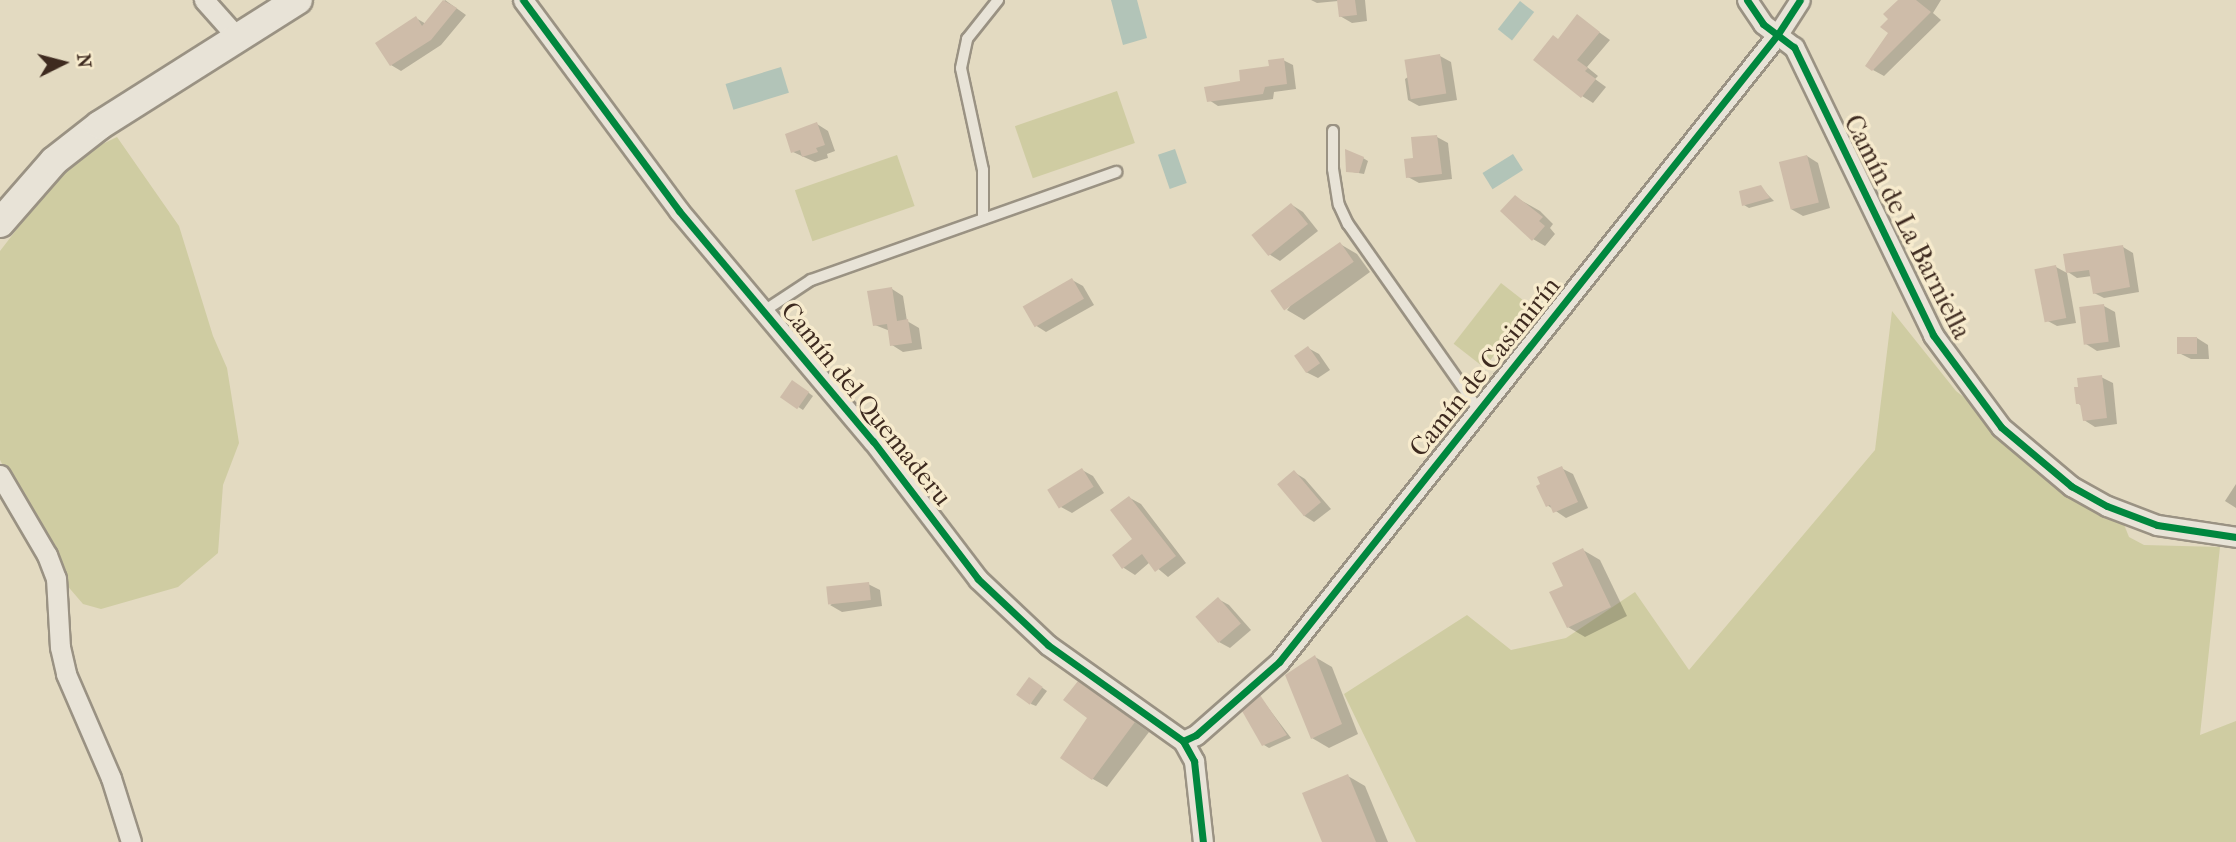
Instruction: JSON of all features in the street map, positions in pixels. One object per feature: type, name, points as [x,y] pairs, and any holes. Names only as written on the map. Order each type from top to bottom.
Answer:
[{"type":"street","points":[[204,0],[237,37]]},
{"type":"street","points":[[0,223],[54,161],[100,125],[298,0]]},
{"type":"street","name":"Camín del Quemaderu","points":[[523,0],[679,211],[873,441],[978,579],[1048,645],[1183,740]]},
{"type":"street","name":"Camín de La Barniella","points":[[1747,0],[1763,24],[1794,47],[1933,335],[2001,427],[2071,485],[2107,506],[2157,525],[2236,537]]},
{"type":"street","name":"Camín de Casimirín","points":[[1183,740],[1196,735],[1279,663],[1778,34],[1800,0]]},
{"type":"street","points":[[0,475],[47,555],[56,578],[60,647],[66,674],[111,778],[131,842]]},
{"type":"street","points":[[1183,740],[1194,761],[1203,842]]},
{"type":"lane","points":[[983,219],[984,170],[961,68],[967,39],[998,0]]},
{"type":"lane","points":[[1333,131],[1333,170],[1339,205],[1348,224],[1478,409]]},
{"type":"lane","points":[[764,311],[811,280],[1116,172]]},
{"type":"shaded area","points":[[1111,0],[1137,0],[1147,38],[1123,45]]},
{"type":"shaded area","points":[[1520,1],[1534,12],[1512,40],[1498,29]]},
{"type":"shaded area","points":[[781,67],[789,93],[733,110],[726,84]]},
{"type":"shaded area","points":[[1117,91],[1135,143],[1033,178],[1015,126]]},
{"type":"shaded area","points":[[117,137],[179,226],[213,336],[227,368],[239,443],[223,485],[218,553],[178,587],[101,609],[83,604],[65,583],[0,460],[0,251],[44,194],[86,152]]},
{"type":"shaded area","points":[[1175,149],[1187,183],[1170,189],[1158,155]]},
{"type":"shaded area","points":[[1513,154],[1523,170],[1493,189],[1482,173]]},
{"type":"shaded area","points":[[897,155],[915,206],[812,241],[795,190]]},
{"type":"shaded area","points":[[1501,283],[1532,307],[1484,368],[1454,344]]},
{"type":"shaded area","points":[[1892,311],[1956,391],[2123,522],[2129,537],[2144,545],[2220,547],[2200,735],[2236,721],[2236,842],[1416,842],[1344,694],[1467,615],[1511,650],[1566,638],[1635,592],[1689,670],[1875,450]]},
{"type":"building","points":[[443,0],[457,8],[431,40],[390,66],[375,43],[416,16],[422,26]]},
{"type":"building","points":[[1337,0],[1355,0],[1357,15],[1339,17]]},
{"type":"building","points":[[1898,0],[1916,0],[1931,12],[1872,71],[1865,66],[1888,33],[1880,27],[1888,19],[1883,14]]},
{"type":"building","points":[[1577,14],[1600,32],[1577,60],[1588,68],[1585,71],[1596,79],[1581,98],[1533,60],[1553,35],[1558,39]]},
{"type":"building","points":[[1440,54],[1446,94],[1411,99],[1404,60]]},
{"type":"building","points":[[1284,58],[1287,84],[1265,87],[1263,94],[1207,102],[1204,87],[1240,81],[1239,70],[1269,66],[1268,60]]},
{"type":"building","points":[[817,122],[825,145],[816,148],[818,152],[802,157],[800,150],[791,153],[785,134]]},
{"type":"building","points":[[1437,135],[1442,174],[1406,178],[1404,159],[1413,158],[1411,137]]},
{"type":"building","points":[[1345,149],[1364,157],[1359,173],[1346,172]]},
{"type":"building","points":[[1807,155],[1819,203],[1791,210],[1779,162]]},
{"type":"building","points":[[1761,185],[1770,198],[1742,206],[1739,191]]},
{"type":"building","points":[[1515,195],[1543,217],[1539,221],[1545,226],[1532,241],[1500,211]]},
{"type":"building","points":[[1291,203],[1308,224],[1268,256],[1251,235]]},
{"type":"building","points":[[1340,242],[1354,262],[1284,310],[1270,291]]},
{"type":"building","points":[[2123,245],[2130,287],[2093,294],[2089,270],[2066,273],[2063,254]]},
{"type":"building","points":[[2056,265],[2066,318],[2045,322],[2034,269]]},
{"type":"building","points":[[1072,278],[1084,299],[1035,327],[1023,306]]},
{"type":"building","points":[[892,287],[897,321],[908,319],[912,343],[890,346],[887,324],[873,326],[867,291]]},
{"type":"building","points":[[2104,304],[2109,342],[2084,345],[2079,307]]},
{"type":"building","points":[[2177,337],[2197,337],[2197,354],[2177,354]]},
{"type":"building","points":[[1308,346],[1320,363],[1306,373],[1294,356]]},
{"type":"building","points":[[2102,375],[2107,418],[2083,421],[2080,404],[2076,404],[2074,387],[2078,387],[2077,378]]},
{"type":"building","points":[[792,380],[809,392],[797,409],[780,397]]},
{"type":"building","points":[[1562,466],[1578,502],[1553,513],[1550,505],[1546,507],[1536,486],[1540,484],[1537,477]]},
{"type":"building","points":[[1082,468],[1094,487],[1059,508],[1047,490]]},
{"type":"building","points":[[1294,470],[1321,502],[1304,516],[1277,484]]},
{"type":"building","points":[[1129,496],[1176,556],[1155,572],[1142,554],[1122,569],[1112,555],[1132,539],[1110,510]]},
{"type":"building","points":[[1583,548],[1611,607],[1567,628],[1549,592],[1563,586],[1552,563]]},
{"type":"building","points":[[869,582],[871,600],[828,604],[826,586]]},
{"type":"building","points":[[1218,597],[1241,623],[1218,643],[1195,617]]},
{"type":"building","points":[[1315,655],[1342,724],[1311,739],[1285,675]]},
{"type":"building","points":[[1029,677],[1043,687],[1030,705],[1016,695]]},
{"type":"building","points":[[1078,681],[1135,722],[1092,780],[1060,758],[1087,718],[1063,700]]},
{"type":"building","points":[[1260,695],[1287,735],[1262,746],[1242,711]]},
{"type":"building","points":[[1348,774],[1376,842],[1322,842],[1302,793]]},
{"type":"cycle path","points":[[523,0],[679,211],[873,441],[978,579],[1048,645],[1183,741],[1194,761],[1203,842]]},
{"type":"cycle path","points":[[1747,0],[1763,24],[1794,47],[1933,335],[2001,427],[2071,486],[2107,506],[2157,525],[2236,537]]},
{"type":"cycle path","points":[[1183,741],[1196,735],[1279,662],[1778,34],[1800,0]]}]
